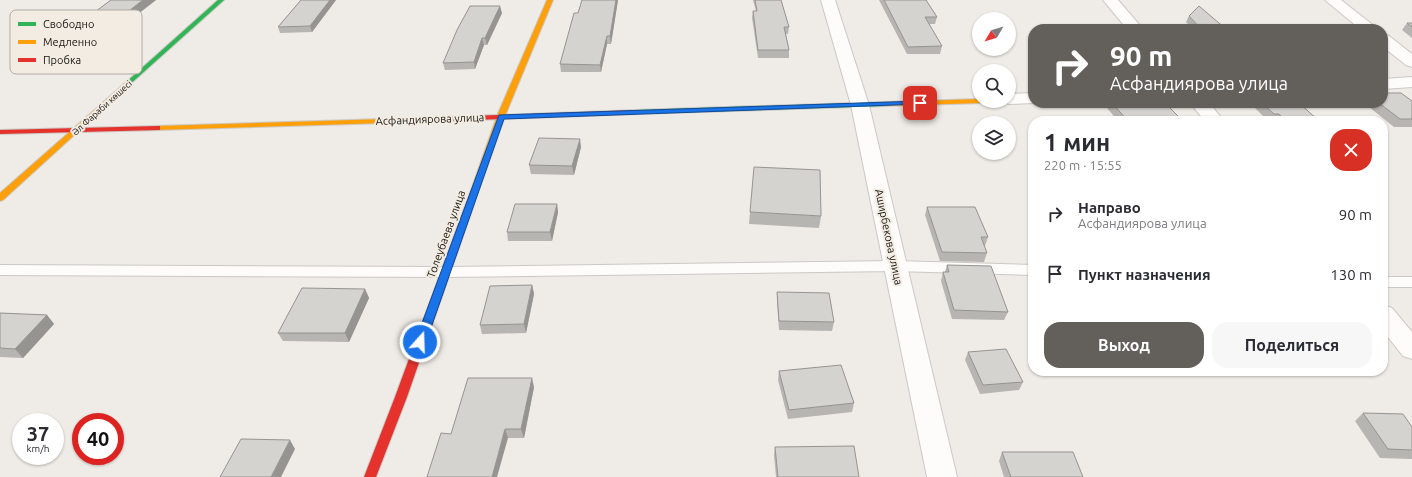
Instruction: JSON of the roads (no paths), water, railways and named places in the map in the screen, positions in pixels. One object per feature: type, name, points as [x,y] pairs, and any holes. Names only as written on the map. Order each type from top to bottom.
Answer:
[{"type":"street","name":"Әл Фараби көшесі","points":[[142,72],[221,0]]},
{"type":"street","name":"Толеубаева улица","points":[[370,477],[501,116],[550,0]]},
{"type":"street","name":"Аширбекова улица","points":[[828,0],[860,105],[942,477]]},
{"type":"street","points":[[1110,0],[1131,24]]},
{"type":"street","points":[[1332,0],[1363,24]]},
{"type":"street","points":[[1388,43],[1412,62]]},
{"type":"street","name":"Әл Фараби көшесі","points":[[0,198],[140,74]]},
{"type":"street","points":[[1388,84],[1412,82]]},
{"type":"street","points":[[1016,99],[1028,98]]},
{"type":"street","name":"Асфандиярова улица","points":[[0,132],[77,131],[972,101]]},
{"type":"street","points":[[1203,108],[1211,116]]},
{"type":"street","points":[[1388,320],[1412,349]]},
{"type":"lane","points":[[0,270],[445,272],[896,266],[1028,270]]},
{"type":"lane","points":[[1388,282],[1412,282]]}]
